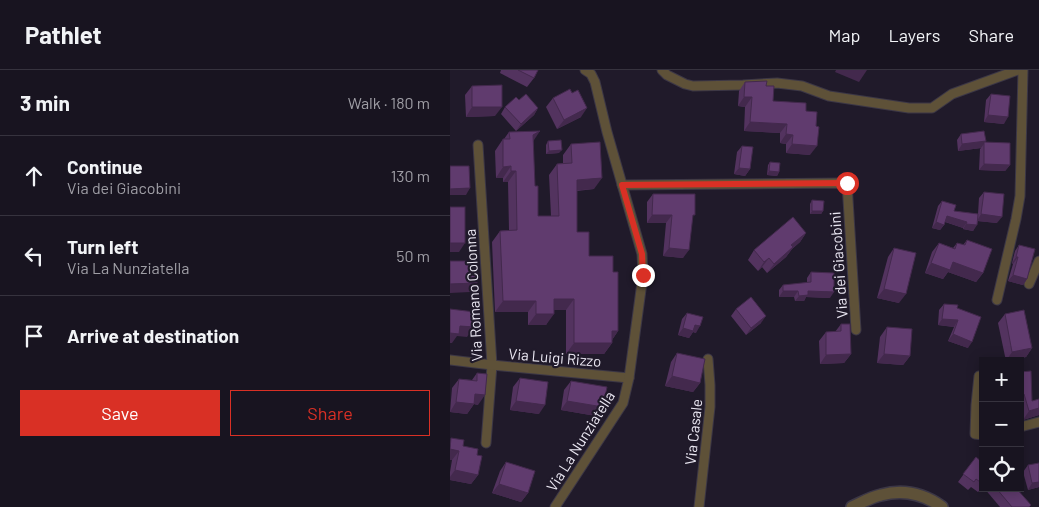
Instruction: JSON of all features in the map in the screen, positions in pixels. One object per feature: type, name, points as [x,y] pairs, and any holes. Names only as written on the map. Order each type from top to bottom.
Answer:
[{"type":"street","name":"Via La Nunziatella","points":[[555,507],[623,402],[629,378],[643,275],[642,254],[607,132],[595,82],[591,74],[585,70]]},
{"type":"street","points":[[662,70],[667,75],[685,84],[694,86],[777,83],[802,86],[829,96],[908,108],[932,108],[952,94],[1018,70]]},
{"type":"street","points":[[997,300],[1020,196],[1023,70]]},
{"type":"street","name":"Via Romano Colonna","points":[[478,145],[492,365],[486,443]]},
{"type":"street","name":"Via dei Giacobini","points":[[622,185],[847,183],[856,330]]},
{"type":"street","points":[[1029,284],[1039,260]]},
{"type":"street","name":"Via Casale","points":[[699,507],[710,408],[708,358]]},
{"type":"street","name":"Via Luigi Rizzo","points":[[450,360],[629,378]]},
{"type":"street","points":[[979,376],[975,434],[979,434]]},
{"type":"street","points":[[1024,426],[1039,422]]},
{"type":"street","points":[[852,507],[881,495],[896,492],[921,495],[942,507]]},
{"type":"building","points":[[518,70],[538,70],[534,78]]},
{"type":"building","points":[[767,81],[766,86],[774,86],[773,101],[806,103],[806,111],[817,112],[816,126],[819,127],[817,146],[792,144],[793,135],[786,134],[787,124],[750,122],[752,97],[744,97],[745,82]]},
{"type":"building","points":[[502,85],[502,107],[472,107],[472,86]]},
{"type":"building","points":[[570,89],[572,93],[578,90],[587,108],[564,120],[553,98]]},
{"type":"building","points":[[526,94],[538,108],[521,124],[505,107],[516,97],[519,100]]},
{"type":"building","points":[[991,94],[1010,96],[1008,117],[988,115]]},
{"type":"building","points":[[540,131],[533,135],[535,186],[538,186],[538,216],[559,216],[557,164],[572,163],[571,144],[600,142],[602,178],[577,180],[577,232],[589,232],[589,256],[613,256],[613,272],[618,272],[618,331],[612,331],[612,343],[574,343],[574,299],[554,299],[554,314],[536,314],[536,301],[503,301],[500,231],[517,230],[516,171],[511,171],[511,166],[503,167],[503,139],[510,139],[509,132]]},
{"type":"building","points":[[984,131],[986,141],[962,144],[961,134]]},
{"type":"building","points":[[561,140],[562,150],[549,151],[548,141]]},
{"type":"building","points":[[984,142],[1010,143],[1010,165],[984,164]]},
{"type":"building","points":[[742,146],[753,147],[750,169],[739,168]]},
{"type":"building","points":[[770,162],[780,163],[779,172],[769,171]]},
{"type":"building","points":[[450,166],[469,166],[470,188],[450,189]]},
{"type":"building","points":[[984,192],[1004,194],[1002,217],[981,214]]},
{"type":"building","points":[[653,194],[695,194],[695,215],[693,215],[689,250],[669,248],[672,215],[652,215]]},
{"type":"building","points":[[812,200],[824,201],[823,211],[812,211]]},
{"type":"building","points":[[942,201],[956,205],[954,211],[978,214],[977,225],[966,224],[967,222],[947,216],[944,225],[936,222]]},
{"type":"building","points":[[450,207],[465,207],[465,243],[450,243]]},
{"type":"building","points":[[793,217],[806,233],[791,245],[793,247],[774,264],[769,258],[764,262],[754,250]]},
{"type":"building","points":[[967,240],[992,249],[983,273],[953,262],[950,270],[931,263],[939,243],[955,249],[957,243],[965,245]]},
{"type":"building","points":[[1019,245],[1035,249],[1027,279],[1013,275]]},
{"type":"building","points":[[894,248],[916,253],[906,294],[884,289]]},
{"type":"building","points":[[450,261],[476,261],[477,283],[450,284]]},
{"type":"building","points":[[811,272],[834,273],[834,292],[808,291],[808,295],[799,296],[798,291],[783,291],[783,285],[811,282]]},
{"type":"building","points":[[751,297],[766,316],[751,328],[736,309]]},
{"type":"building","points":[[944,304],[958,305],[957,308],[981,317],[972,342],[953,334],[958,320],[942,319]]},
{"type":"building","points":[[450,309],[475,312],[474,327],[460,326],[459,334],[450,333]]},
{"type":"building","points":[[1024,310],[1032,348],[1012,352],[1005,314]]},
{"type":"building","points":[[687,313],[703,317],[700,326],[695,325],[693,331],[683,328]]},
{"type":"building","points":[[841,324],[850,324],[851,354],[826,355],[826,332],[841,331]]},
{"type":"building","points":[[887,327],[912,329],[910,356],[884,354]]},
{"type":"building","points":[[677,353],[705,359],[700,383],[672,376]]},
{"type":"building","points":[[1031,371],[1032,401],[1039,399],[1039,408],[1029,411],[1024,394],[1024,372]]},
{"type":"building","points":[[477,373],[487,374],[485,395],[475,394],[474,404],[456,402],[459,379],[477,381]]},
{"type":"building","points":[[520,378],[548,382],[545,405],[516,401]]},
{"type":"building","points":[[571,381],[607,387],[603,407],[567,401]]},
{"type":"building","points":[[451,438],[464,440],[463,446],[478,449],[477,455],[482,456],[478,475],[455,470],[459,451],[450,449]]},
{"type":"building","points":[[976,457],[979,460],[979,481],[976,479],[974,482],[963,474]]},
{"type":"building","points":[[506,462],[535,471],[528,493],[499,484]]},
{"type":"building","points":[[1039,463],[1039,482],[1032,483],[1028,465]]},
{"type":"building","points":[[999,492],[1020,492],[1031,505],[1029,507],[1012,507]]},
{"type":"route","points":[[643,275],[642,254],[622,185],[847,183]]}]
